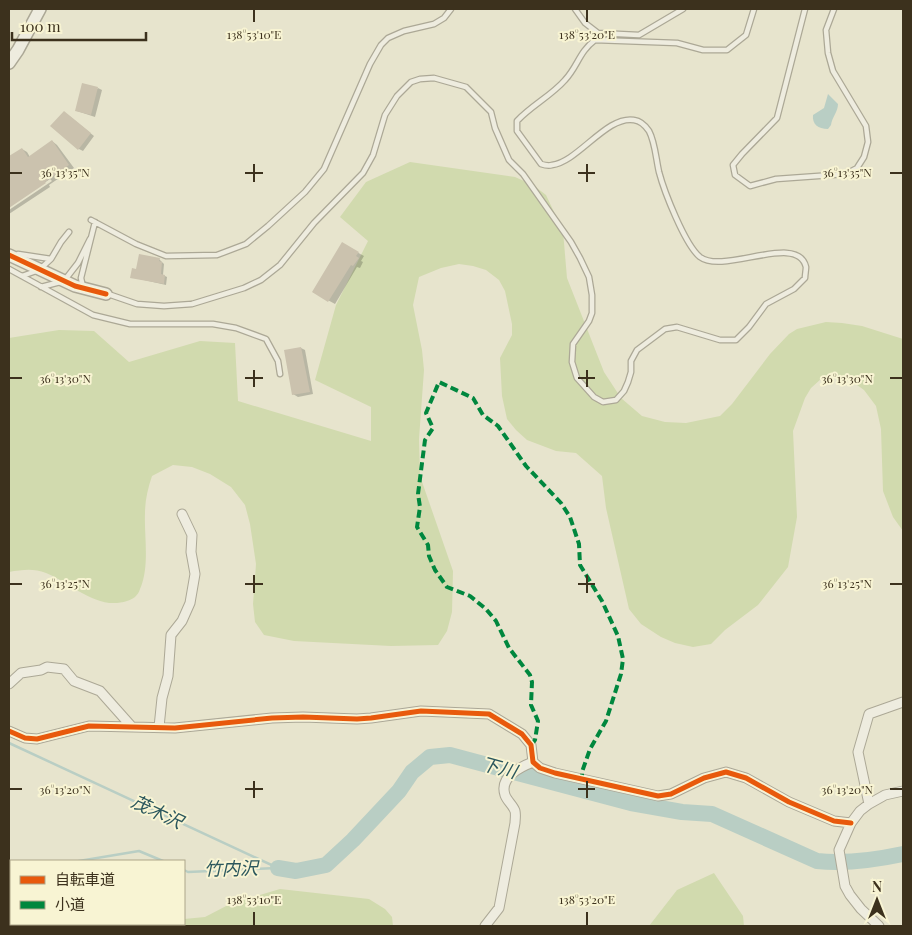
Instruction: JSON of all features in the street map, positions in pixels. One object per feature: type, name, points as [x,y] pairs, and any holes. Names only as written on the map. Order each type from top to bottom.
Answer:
[{"type":"street","points":[[9,63],[40,9]]},
{"type":"street","points":[[9,254],[64,281],[106,294]]},
{"type":"street","points":[[159,727],[162,698],[168,676],[171,635],[182,621],[190,603],[195,574],[191,552],[192,535],[182,514]]},
{"type":"street","points":[[9,684],[21,673],[41,670],[47,667],[64,668],[74,681],[100,691],[132,727]]},
{"type":"street","points":[[869,804],[858,752],[869,714],[903,702]]},
{"type":"street","points":[[9,731],[25,738],[37,739],[90,726],[175,728],[295,717],[371,718],[421,711],[489,714],[522,734],[531,744],[533,762],[540,768],[555,773],[658,796],[671,794],[704,778],[726,772],[746,778],[789,802],[834,820],[851,823]]},
{"type":"street","points":[[485,926],[499,908],[512,836],[516,824],[516,812],[505,795],[503,787],[507,777],[533,762]]},
{"type":"street","points":[[879,926],[861,908],[845,886],[839,850],[851,823],[869,804],[885,795],[903,791]]},
{"type":"lane","points":[[83,288],[81,278],[93,221],[136,244],[166,256],[217,255],[246,244],[305,192],[324,169],[370,64],[381,45],[388,38],[404,30],[434,24],[444,18],[450,9]]},
{"type":"lane","points":[[575,9],[585,23],[598,34],[639,35],[683,9]]},
{"type":"lane","points":[[106,294],[137,304],[164,306],[192,304],[244,288],[262,280],[280,265],[314,223],[363,173],[373,155],[385,115],[397,96],[411,82],[434,78],[466,86],[491,112],[495,128],[509,160],[523,174],[571,242],[589,277],[592,295],[592,313],[573,344],[572,362],[577,378],[594,397],[603,402],[616,400],[624,391],[628,382],[631,372],[631,361],[637,350],[664,329],[677,327],[720,340],[736,340],[749,328],[766,304],[794,289],[805,278],[806,266],[799,257],[786,252],[714,262],[700,257],[678,224],[662,182],[650,133],[644,124],[633,120],[612,125],[566,160],[553,166],[541,164],[517,131],[517,121],[554,92],[575,67],[584,48],[595,40],[676,43],[703,50],[727,50],[746,35],[754,9]]},
{"type":"lane","points":[[805,9],[777,118],[733,165],[735,175],[750,186],[776,178],[846,174],[858,168],[864,156],[868,142],[866,126],[833,71],[828,53],[826,30],[834,9]]},
{"type":"lane","points":[[22,276],[39,270],[51,259],[69,232]]},
{"type":"lane","points":[[41,286],[64,281],[78,262],[90,239]]},
{"type":"lane","points":[[9,254],[51,259]]},
{"type":"lane","points":[[9,271],[22,276],[93,315],[130,324],[212,324],[236,328],[266,339],[278,361],[280,374]]},
{"type":"green space","points":[[410,162],[515,177],[533,185],[546,195],[563,231],[567,278],[604,372],[621,398],[642,416],[665,422],[686,423],[720,416],[732,404],[770,354],[789,334],[797,329],[826,322],[842,323],[862,326],[903,339],[903,531],[893,517],[883,491],[881,429],[876,406],[864,390],[850,380],[834,377],[821,379],[811,388],[805,398],[793,431],[797,517],[788,567],[758,605],[725,630],[711,644],[693,647],[675,643],[661,637],[641,624],[629,609],[606,508],[602,476],[576,453],[556,451],[527,440],[507,419],[502,396],[500,358],[512,335],[512,324],[505,291],[499,280],[486,270],[459,264],[441,268],[419,277],[413,305],[424,370],[419,439],[420,476],[453,571],[452,612],[447,631],[438,645],[391,646],[294,641],[264,635],[255,622],[253,604],[256,564],[245,505],[231,487],[210,474],[192,467],[173,465],[152,476],[145,508],[145,571],[139,591],[133,598],[116,603],[105,602],[95,599],[41,571],[9,572],[9,338],[59,330],[94,331],[129,362],[200,341],[235,343],[238,401],[371,441],[371,407],[315,380],[336,305],[368,241],[340,217],[366,182]]},
{"type":"green space","points":[[714,873],[743,916],[744,926],[649,926],[677,890]]},
{"type":"green space","points":[[280,889],[369,899],[385,909],[392,917],[393,926],[44,926],[185,925],[185,919],[205,917],[230,904]]},
{"type":"shaded area","points":[[828,94],[838,104],[828,129],[816,125],[813,115],[824,108]]},
{"type":"building","points":[[82,83],[98,87],[91,115],[75,111]]},
{"type":"building","points":[[64,111],[91,133],[78,150],[50,126]]},
{"type":"building","points":[[52,140],[69,165],[9,208],[9,156],[22,148],[28,157]]},
{"type":"building","points":[[342,242],[359,252],[356,256],[359,258],[353,266],[351,265],[328,302],[312,292]]},
{"type":"building","points":[[139,254],[160,258],[159,261],[162,262],[161,274],[165,275],[164,284],[130,278],[132,268],[136,269]]},
{"type":"building","points":[[301,347],[310,392],[292,395],[284,350]]},
{"type":"waterway","name":"茂木沢","points":[[9,743],[278,868]]},
{"type":"waterway","name":"下川","points":[[278,868],[296,871],[326,865],[353,840],[399,791],[412,772],[430,757],[450,755],[631,803],[682,812],[712,814],[817,861],[860,861],[903,854]]},
{"type":"waterway","name":"竹内沢","points":[[85,860],[139,851],[161,860]]},
{"type":"waterway","name":"竹内沢","points":[[185,870],[188,872],[277,868]]},
{"type":"marked path","points":[[531,745],[535,740],[538,721],[531,705],[532,682],[530,675],[509,648],[496,621],[486,609],[470,596],[447,587],[435,570],[429,556],[428,545],[417,527],[420,507],[418,494],[425,440],[433,428],[426,413],[439,382],[473,398],[483,415],[498,426],[526,466],[561,503],[570,517],[579,544],[580,565],[602,601],[618,636],[623,659],[621,674],[606,721],[590,749],[582,772],[582,779]]},
{"type":"cycle path","points":[[9,255],[75,286],[106,294]]},
{"type":"cycle path","points":[[9,731],[25,738],[37,739],[89,726],[175,728],[272,718],[357,719],[421,711],[489,714],[522,734],[531,745],[533,762],[540,768],[555,773],[658,796],[671,794],[704,778],[726,772],[746,778],[789,802],[834,821],[851,823]]}]
